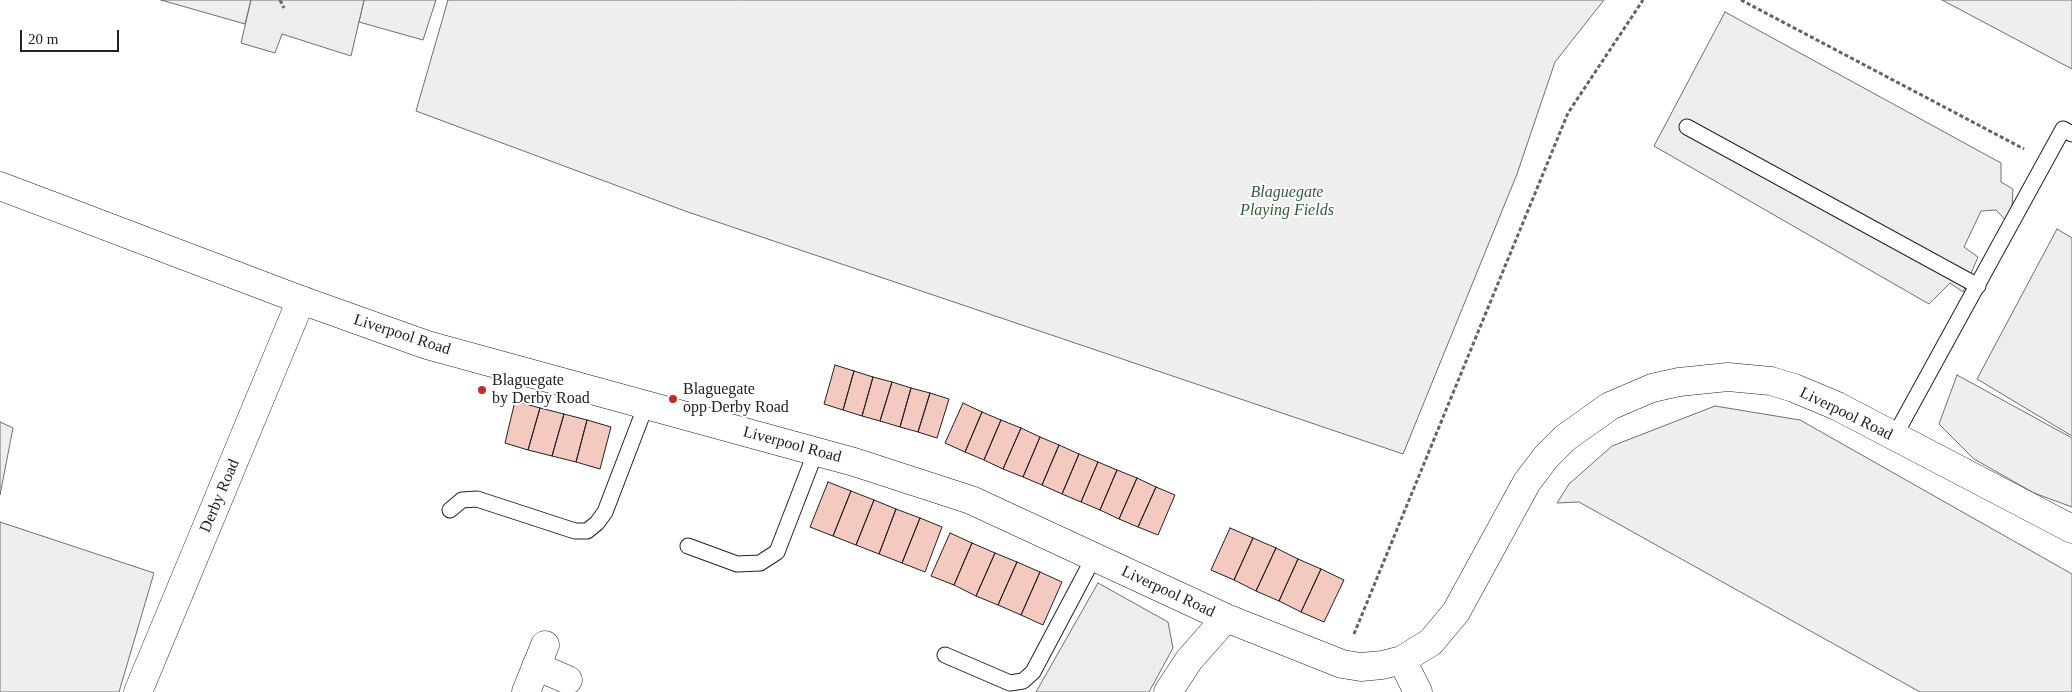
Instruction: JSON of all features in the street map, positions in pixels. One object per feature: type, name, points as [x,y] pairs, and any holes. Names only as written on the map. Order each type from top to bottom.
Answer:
[{"type":"main road","name":"Liverpool Road","points":[[0,186],[301,300],[427,344],[816,451],[971,500],[1226,618],[1342,664],[1361,667],[1382,665],[1402,660],[1431,642],[1456,612],[1527,482],[1546,457],[1588,420],[1628,397],[1679,382],[1728,377],[1771,381],[1815,396],[2072,529]]},
{"type":"main road","name":"Derby Road","points":[[138,692],[301,300]]},
{"type":"main road","points":[[1168,692],[1189,660],[1226,618]]},
{"type":"main road","points":[[526,692],[541,655],[568,680]]},
{"type":"main road","points":[[1402,660],[1418,692]]},
{"type":"lane","points":[[1687,127],[1978,286]]},
{"type":"lane","points":[[1894,437],[2063,129],[2072,134]]},
{"type":"lane","points":[[450,510],[462,500],[477,499],[576,531],[587,531],[598,523],[604,512],[646,405]]},
{"type":"lane","points":[[688,546],[737,564],[760,563],[777,552],[816,451]]},
{"type":"lane","points":[[945,655],[1010,683],[1023,681],[1033,672],[1094,557]]},
{"type":"path","points":[[280,0],[284,8]]},
{"type":"path","points":[[1342,664],[1568,114],[1644,0]]},
{"type":"path","points":[[1741,0],[2047,161]]},
{"type":"green space","points":[[161,0],[251,0],[245,24]]},
{"type":"green space","points":[[364,0],[436,0],[423,40],[359,22]]},
{"type":"green space","name":"Blaguegate Playing Fields","points":[[448,0],[1604,0],[1555,62],[1517,174],[1403,454],[685,211],[416,111]]},
{"type":"green space","points":[[1942,0],[2072,0],[2072,69]]},
{"type":"green space","points":[[1957,375],[2072,438],[2072,507],[2034,493],[1974,459],[1939,424]]},
{"type":"green space","points":[[1715,406],[1800,420],[2072,574],[2072,692],[1920,692],[1579,502],[1557,503],[1569,484],[1612,446]]},
{"type":"green space","points":[[0,422],[13,428],[0,495]]},
{"type":"green space","points":[[0,522],[154,573],[119,692],[0,692]]},
{"type":"shaded area","points":[[251,0],[364,0],[351,56],[282,34],[275,53],[241,43]]},
{"type":"shaded area","points":[[1725,12],[2001,163],[2001,182],[2013,189],[2011,226],[1996,210],[1981,211],[1964,247],[1978,257],[1963,292],[1950,283],[1929,304],[1654,146]]},
{"type":"shaded area","points":[[2057,229],[2072,238],[2072,436],[1977,379]]},
{"type":"shaded area","points":[[1098,583],[1168,622],[1173,648],[1149,692],[1036,692]]},
{"type":"building","points":[[835,365],[854,371],[843,410],[824,404]]},
{"type":"building","points":[[854,371],[873,377],[862,416],[843,410]]},
{"type":"building","points":[[873,377],[892,382],[880,421],[862,416]]},
{"type":"building","points":[[892,382],[911,388],[900,427],[880,421]]},
{"type":"building","points":[[911,388],[930,393],[918,432],[900,427]]},
{"type":"building","points":[[930,393],[949,399],[937,438],[918,432]]},
{"type":"building","points":[[515,401],[540,408],[528,450],[505,443]]},
{"type":"building","points":[[963,403],[982,412],[965,452],[945,443]]},
{"type":"building","points":[[540,408],[564,414],[552,456],[528,450]]},
{"type":"building","points":[[982,412],[1001,420],[984,460],[965,452]]},
{"type":"building","points":[[564,414],[587,420],[576,462],[552,456]]},
{"type":"building","points":[[587,420],[611,427],[600,469],[576,462]]},
{"type":"building","points":[[1001,420],[1021,428],[1003,469],[984,460]]},
{"type":"building","points":[[1021,428],[1040,437],[1023,477],[1003,469]]},
{"type":"building","points":[[1040,437],[1059,445],[1042,485],[1023,477]]},
{"type":"building","points":[[1059,445],[1079,454],[1062,494],[1042,485]]},
{"type":"building","points":[[1079,454],[1098,462],[1081,502],[1062,494]]},
{"type":"building","points":[[1098,462],[1117,470],[1100,510],[1081,502]]},
{"type":"building","points":[[1117,470],[1137,478],[1119,519],[1100,510]]},
{"type":"building","points":[[1137,478],[1156,487],[1138,527],[1119,519]]},
{"type":"building","points":[[828,482],[851,491],[833,536],[810,527]]},
{"type":"building","points":[[1156,487],[1175,495],[1158,535],[1138,527]]},
{"type":"building","points":[[851,491],[874,500],[856,545],[833,536]]},
{"type":"building","points":[[874,500],[896,509],[879,554],[856,545]]},
{"type":"building","points":[[896,509],[920,518],[902,563],[879,554]]},
{"type":"building","points":[[920,518],[942,527],[925,572],[902,563]]},
{"type":"building","points":[[1230,528],[1253,538],[1234,580],[1211,570]]},
{"type":"building","points":[[950,533],[972,543],[954,585],[931,576]]},
{"type":"building","points":[[1253,538],[1276,548],[1256,591],[1234,580]]},
{"type":"building","points":[[972,543],[995,553],[976,596],[954,585]]},
{"type":"building","points":[[1276,548],[1298,559],[1279,601],[1256,591]]},
{"type":"building","points":[[995,553],[1017,562],[998,605],[976,596]]},
{"type":"building","points":[[1298,559],[1321,569],[1301,612],[1279,601]]},
{"type":"building","points":[[1017,562],[1040,572],[1021,615],[998,605]]},
{"type":"building","points":[[1321,569],[1344,580],[1324,622],[1301,612]]},
{"type":"building","points":[[1040,572],[1062,582],[1043,625],[1021,615]]},
{"type":"place","name":"Blaguegate by Derby Road","points":[[482,390]]},
{"type":"place","name":"Blaguegate opp Derby Road","points":[[673,399]]}]
